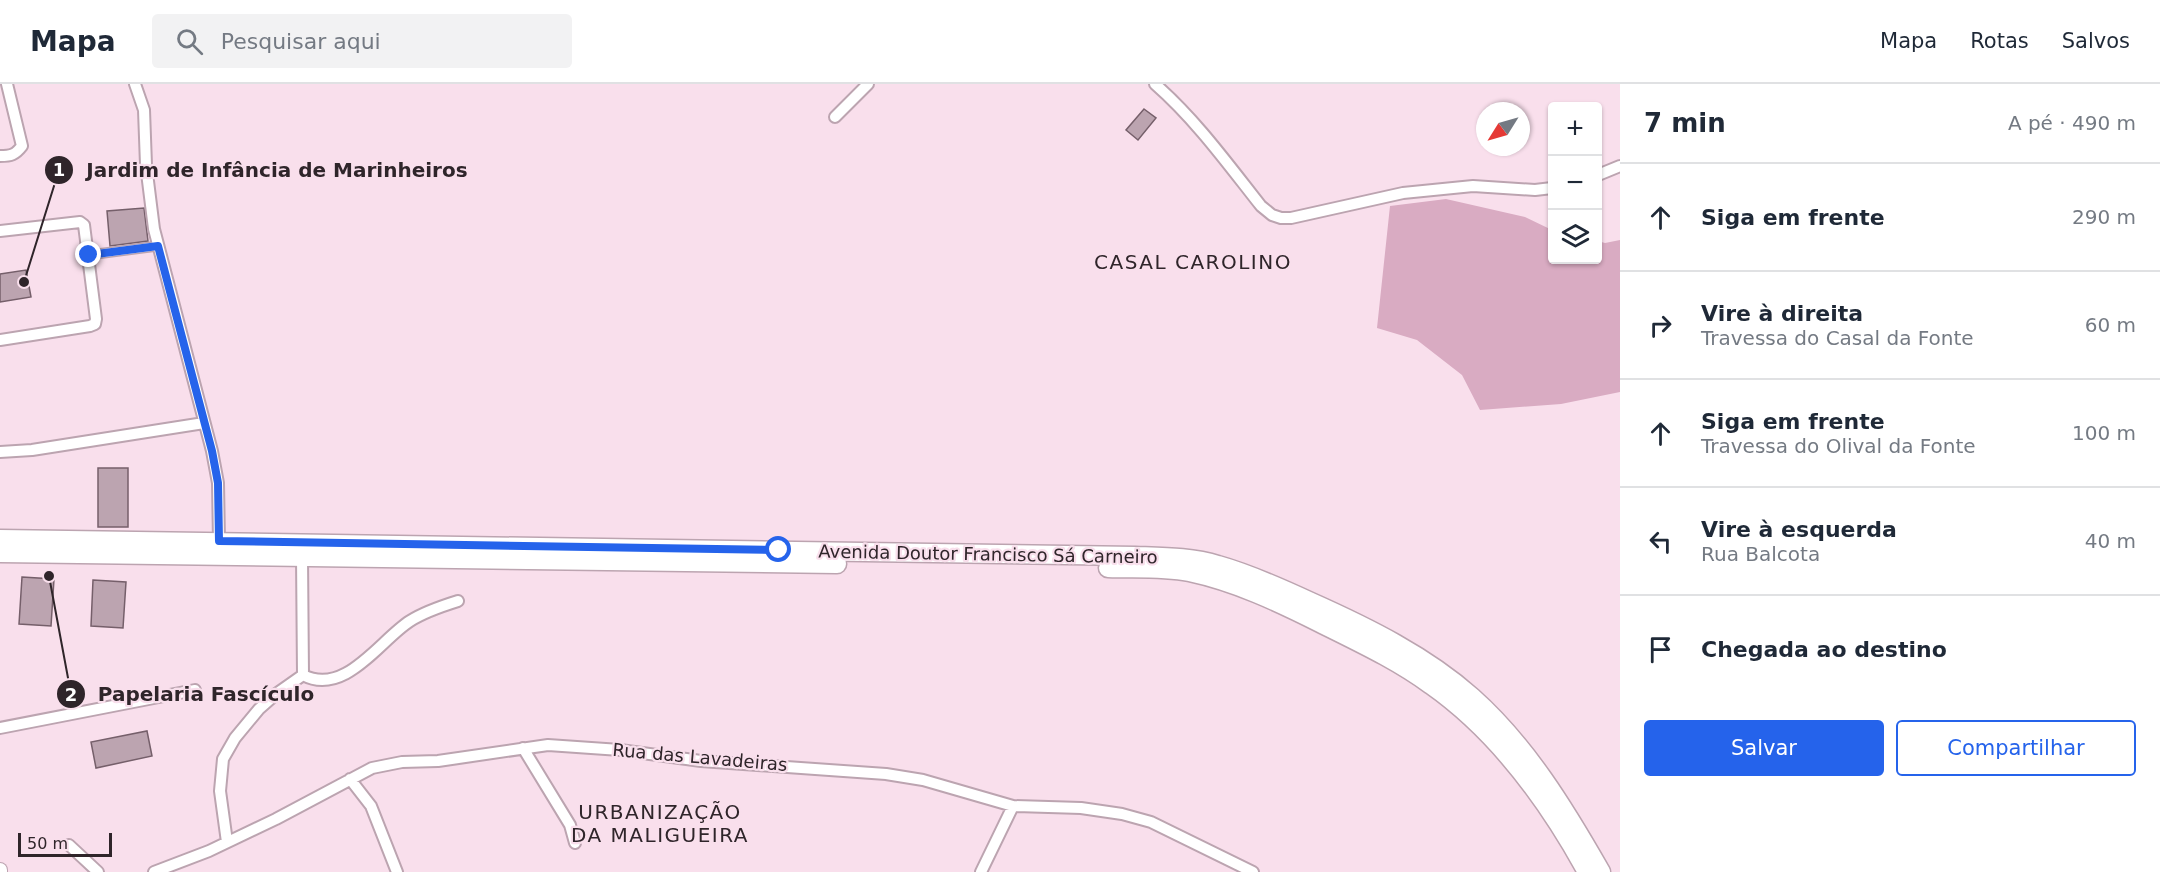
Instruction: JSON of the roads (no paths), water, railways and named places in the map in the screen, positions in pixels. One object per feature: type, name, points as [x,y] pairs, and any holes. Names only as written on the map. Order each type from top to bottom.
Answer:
[{"type":"main road","name":"Avenida Doutor Francisco Sá Carneiro","points":[[0,539],[1136,556],[1189,559],[1218,564],[1276,585],[1386,639],[1446,676],[1472,696],[1550,787],[1601,872]]},
{"type":"main road","name":"Avenida Doutor Francisco Sá Carneiro","points":[[0,553],[1073,567],[1187,572],[1218,579],[1278,602],[1386,657],[1431,685],[1466,711],[1493,738],[1550,810],[1587,872]]},
{"type":"street","points":[[0,156],[17,153],[22,146],[7,84]]},
{"type":"street","points":[[135,84],[144,110],[150,209],[212,451],[218,483],[219,541]]},
{"type":"street","points":[[835,117],[868,84]]},
{"type":"street","points":[[1155,84],[1205,133],[1261,206],[1272,215],[1281,218],[1314,214],[1403,193],[1473,186],[1535,190],[1548,188]]},
{"type":"street","points":[[1602,173],[1620,166]]},
{"type":"street","points":[[0,231],[80,222],[86,229],[96,319],[95,324],[0,340]]},
{"type":"street","points":[[89,255],[158,246]]},
{"type":"street","points":[[0,452],[32,450],[204,423]]},
{"type":"street","points":[[302,557],[303,675]]},
{"type":"street","points":[[303,675],[311,680],[325,680],[350,670],[373,654],[408,622],[458,601]]},
{"type":"street","points":[[227,842],[220,791],[223,759],[235,738],[259,709],[303,675]]},
{"type":"street","points":[[0,728],[195,690]]},
{"type":"street","name":"Rua das Lavadeiras","points":[[154,872],[276,819],[372,768],[387,764],[438,761],[548,745],[585,747],[701,761],[886,774],[923,780],[1013,806],[1081,808],[1122,814],[1150,822],[1254,872]]},
{"type":"street","points":[[523,748],[570,825],[575,843]]},
{"type":"street","points":[[350,779],[371,806],[397,872]]},
{"type":"street","points":[[981,872],[1013,806]]},
{"type":"street","points":[[69,845],[98,872]]},
{"type":"place","name":"Jardim de Infância de Marinheiros","points":[[24,282]]},
{"type":"place","name":"Papelaria Fascículo","points":[[49,576]]},
{"type":"district","name":"CASAL CAROLINO","points":[[1193,262]]},
{"type":"district","name":"URBANIZAÇÃO DA MALIGUEIRA","points":[[660,824]]}]
